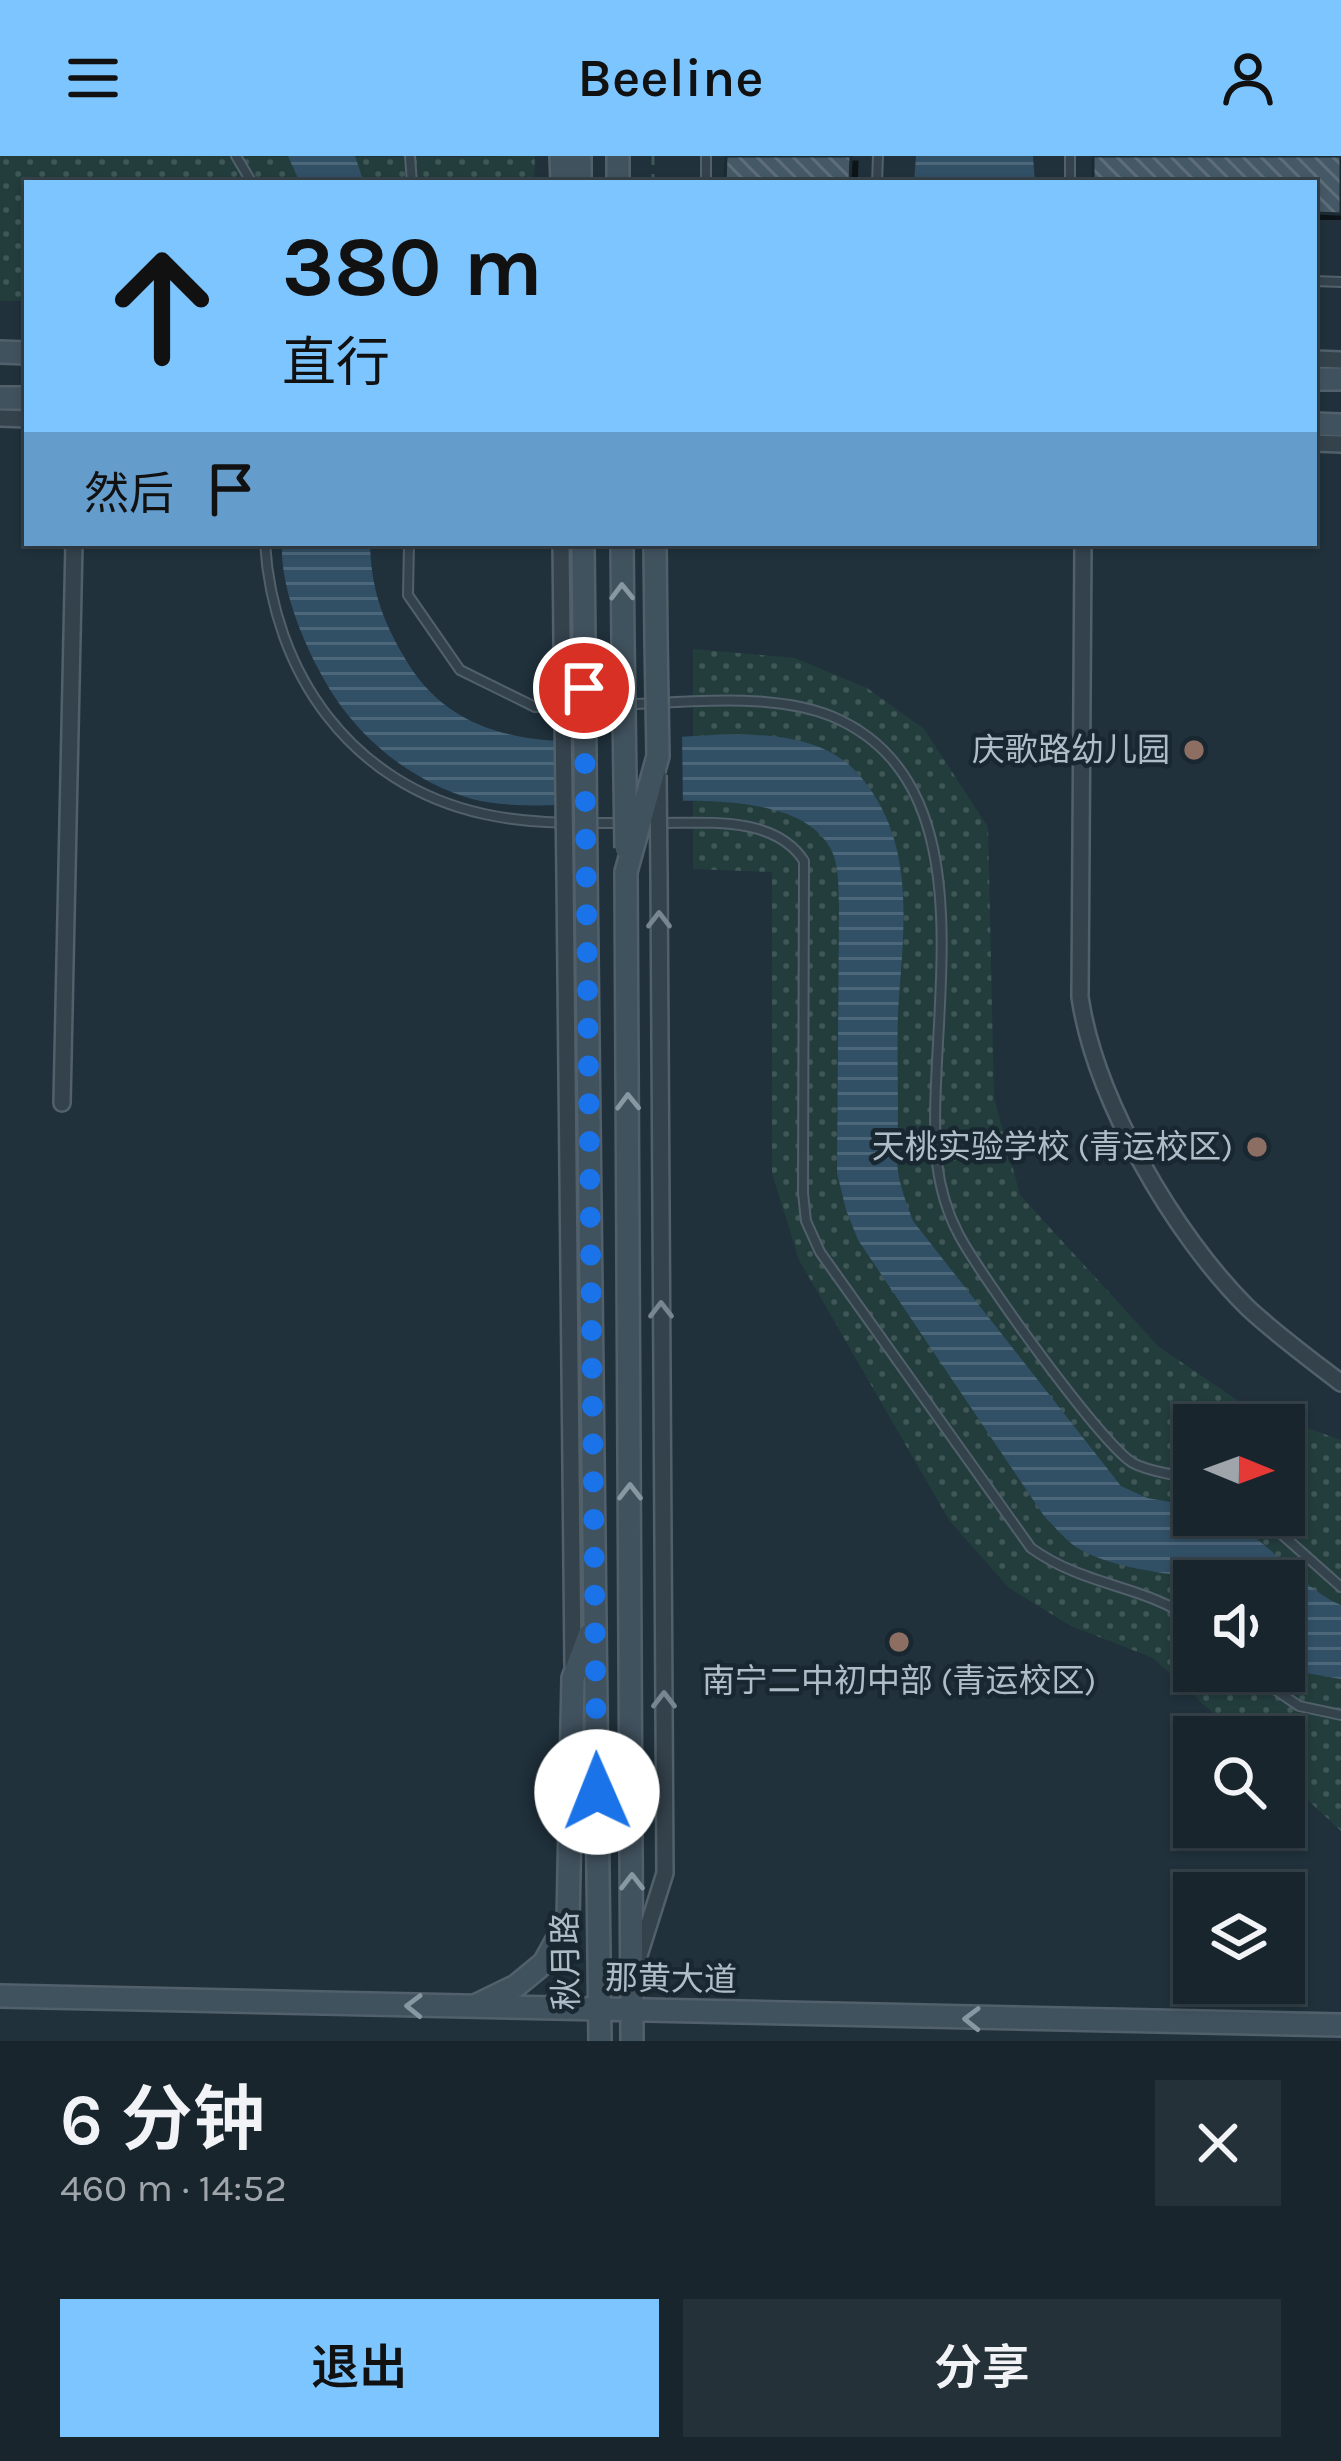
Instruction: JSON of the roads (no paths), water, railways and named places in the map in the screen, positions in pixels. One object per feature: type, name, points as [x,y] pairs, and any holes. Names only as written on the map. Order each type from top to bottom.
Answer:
[{"type":"main road","name":"秋月路","points":[[622,546],[632,2041]]},
{"type":"main road","points":[[626,872],[658,756],[655,546]]},
{"type":"main road","name":"秋月路","points":[[582,548],[573,640],[575,874],[595,1617],[600,2041]]},
{"type":"main road","points":[[473,2007],[516,1986],[544,1963],[568,1920],[573,1678],[595,1617]]},
{"type":"main road","name":"那黄大道","points":[[0,1996],[600,2010],[1174,2032],[1341,2025]]},
{"type":"street","points":[[62,1102],[74,546]]},
{"type":"street","points":[[561,546],[573,640]]},
{"type":"street","points":[[1083,546],[1080,997],[1086,1036],[1122,1129],[1182,1222],[1246,1305],[1341,1383]]},
{"type":"street","points":[[632,1979],[665,1873],[658,756]]},
{"type":"street","points":[[573,1678],[575,874]]},
{"type":"lane","points":[[265,546],[279,632],[312,702],[396,777],[478,813],[517,820],[696,823],[770,830],[792,842],[804,861],[805,896],[802,1192],[806,1221],[820,1252],[1031,1548],[1061,1570],[1173,1608]]},
{"type":"lane","points":[[409,546],[408,595],[460,670],[535,707],[791,702],[836,717],[880,746],[914,793],[938,853],[938,1164],[959,1237],[1102,1437],[1135,1464],[1173,1475]]},
{"type":"lane","points":[[1284,1536],[1341,1587]]},
{"type":"lane","points":[[1278,1692],[1298,1706],[1341,1715]]},
{"type":"water","points":[[288,156],[355,156],[363,180],[299,180]]},
{"type":"water","points":[[916,156],[1033,156],[1035,180],[914,180]]},
{"type":"water","points":[[282,546],[370,546],[379,601],[403,655],[447,706],[502,733],[566,741],[764,735],[819,747],[861,777],[892,831],[903,890],[897,1162],[913,1221],[1121,1486],[1147,1498],[1173,1502],[1173,1536],[1253,1536],[1281,1560],[1173,1560],[1173,1574],[1123,1565],[1079,1549],[1044,1516],[858,1240],[837,1173],[839,889],[827,843],[800,820],[762,807],[663,801],[510,805],[472,799],[425,780],[384,752],[334,696],[293,610]]},
{"type":"water","points":[[1305,1582],[1341,1605],[1341,1679],[1305,1673]]},
{"type":"place","name":"庆歌路幼儿园","points":[[1194,750]]},
{"type":"place","name":"天桃实验学校 (青运校区)","points":[[1257,1147]]},
{"type":"place","name":"南宁二中初中部 (青运校区)","points":[[899,1642]]}]
